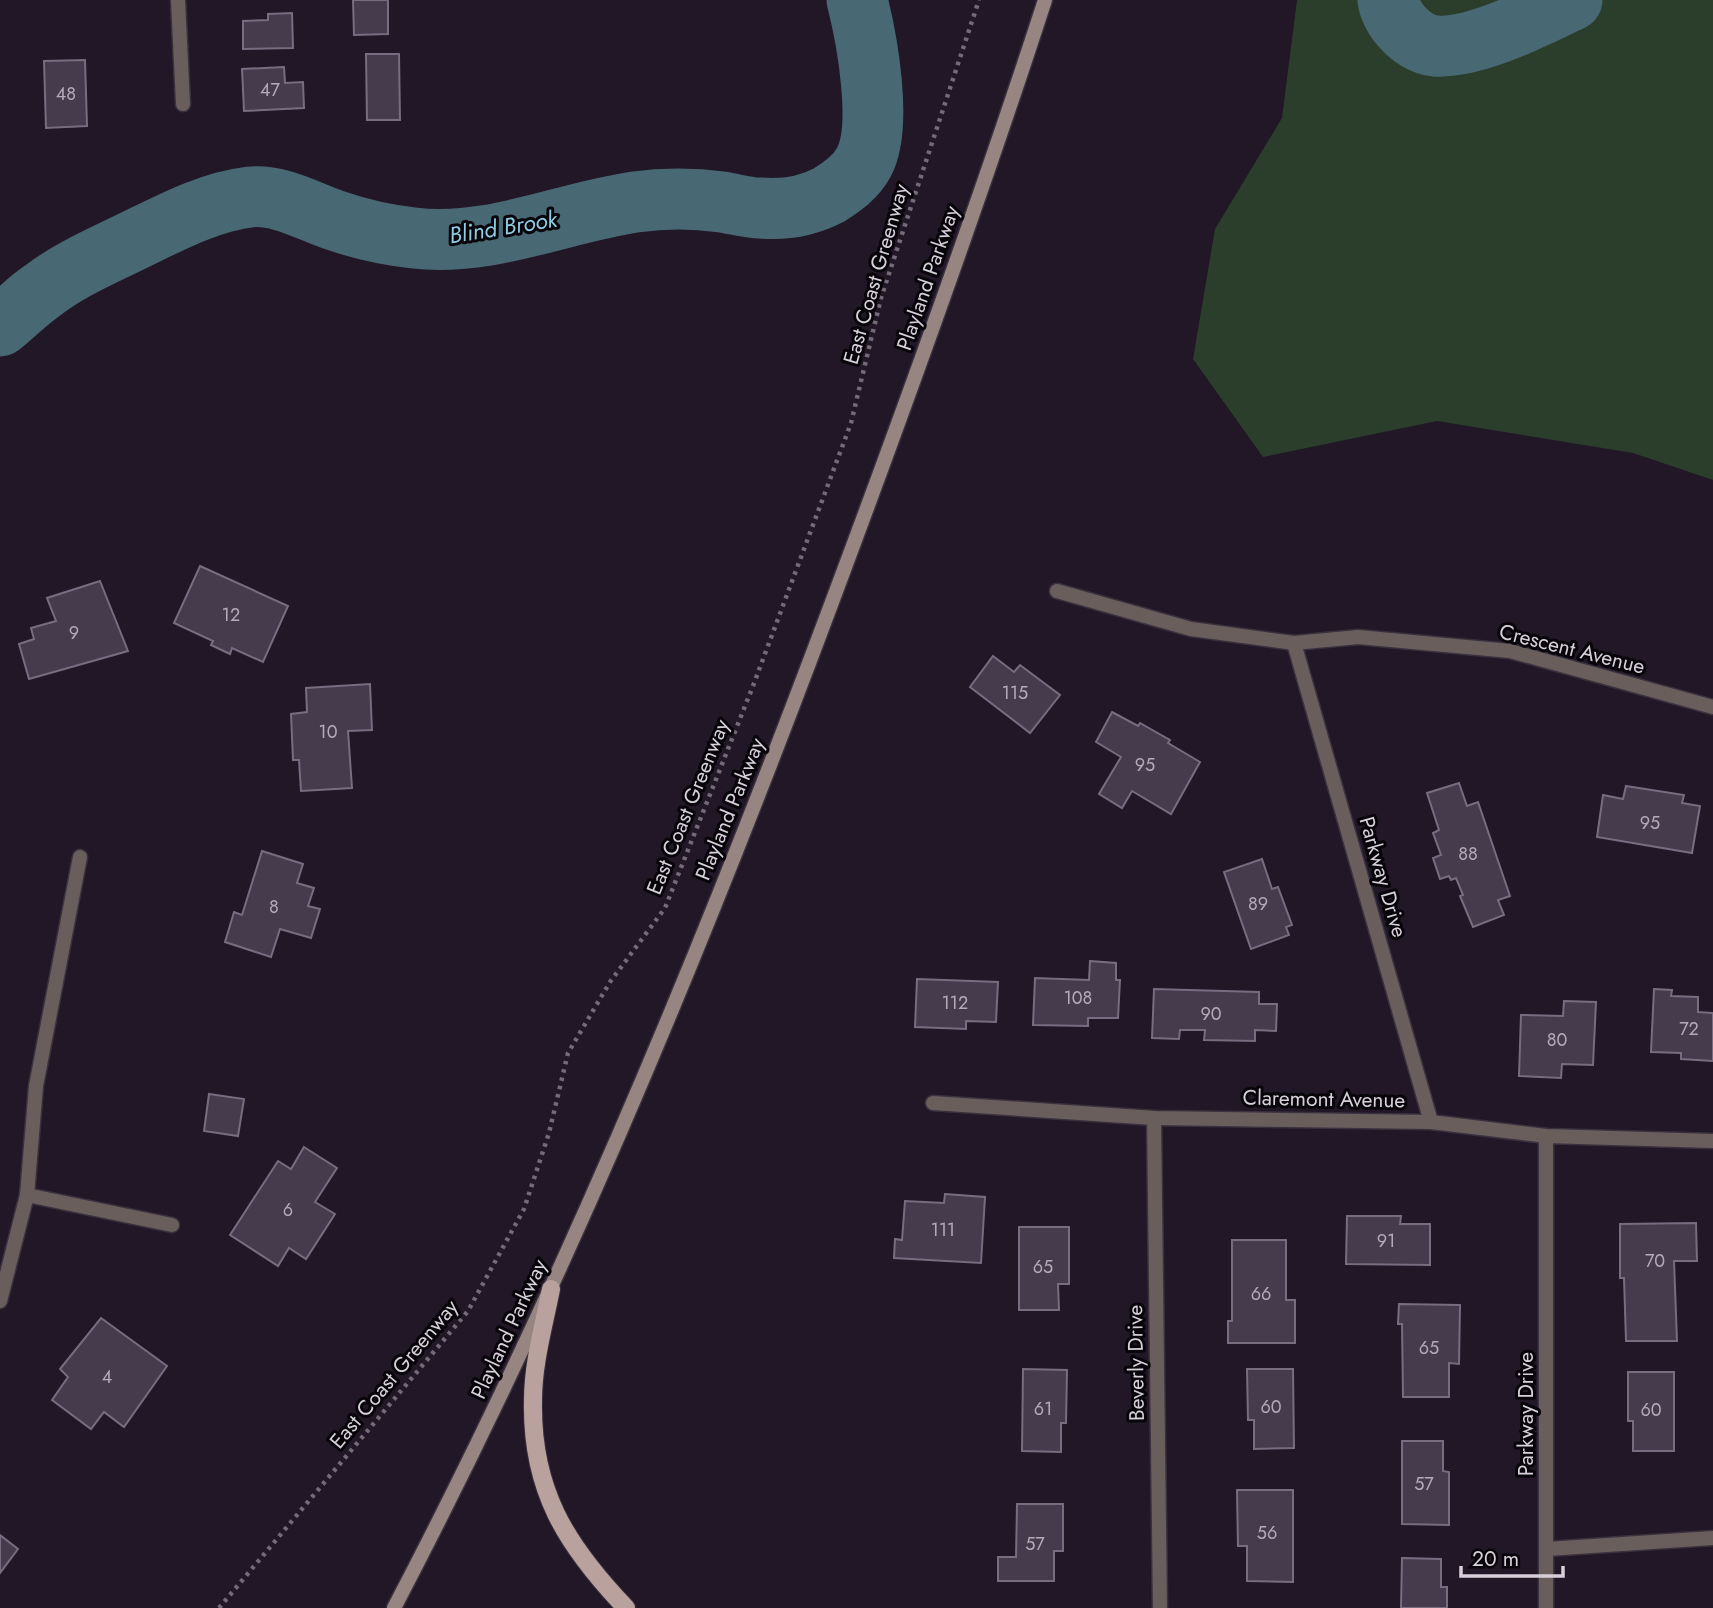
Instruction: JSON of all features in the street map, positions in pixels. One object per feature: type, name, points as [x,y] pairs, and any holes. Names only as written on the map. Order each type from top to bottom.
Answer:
[{"type":"main road","name":"Playland Parkway","points":[[394,1608],[493,1413],[647,1073],[794,702],[914,381],[1045,0]]},
{"type":"main road","points":[[551,1289],[533,1397],[534,1441],[541,1481],[556,1516],[576,1548],[601,1583],[626,1608]]},
{"type":"street","points":[[178,0],[183,104]]},
{"type":"street","name":"Crescent Avenue","points":[[1057,591],[1191,629],[1294,643],[1357,637],[1510,651],[1713,707]]},
{"type":"street","name":"Parkway Drive","points":[[1294,643],[1431,1122]]},
{"type":"street","points":[[0,1301],[27,1195],[36,1086],[80,857]]},
{"type":"street","name":"Claremont Avenue","points":[[933,1103],[1154,1118],[1431,1122],[1546,1136],[1713,1141]]},
{"type":"street","name":"Beverly Drive","points":[[1154,1118],[1160,1608]]},
{"type":"street","name":"Parkway Drive","points":[[1546,1136],[1546,1608]]},
{"type":"street","points":[[27,1195],[172,1225]]},
{"type":"street","points":[[1547,1549],[1713,1538]]},
{"type":"path","name":"East Coast Greenway","points":[[219,1608],[468,1311],[524,1209],[549,1133],[568,1053],[610,982],[665,908],[772,636],[851,423],[881,298],[979,0]]},
{"type":"green space","points":[[1297,0],[1713,0],[1713,480],[1633,453],[1437,421],[1263,457],[1193,359],[1215,229],[1282,118]]},
{"type":"building","points":[[353,0],[388,0],[388,34],[354,35]]},
{"type":"building","points":[[292,13],[293,48],[243,49],[243,21],[268,20],[268,14]]},
{"type":"building","points":[[366,54],[399,54],[400,120],[367,120]]},
{"type":"building","points":[[85,60],[87,126],[46,128],[44,61]]},
{"type":"building","points":[[284,67],[285,83],[303,82],[304,108],[244,111],[242,69]]},
{"type":"building","points":[[200,566],[288,606],[263,662],[232,648],[230,654],[211,645],[213,641],[174,623]]},
{"type":"building","points":[[100,581],[128,651],[29,679],[19,644],[34,639],[31,628],[56,621],[47,598]]},
{"type":"building","points":[[993,656],[1014,672],[1020,665],[1060,695],[1030,733],[970,687]]},
{"type":"building","points":[[370,684],[372,730],[348,731],[352,788],[301,791],[299,760],[293,760],[291,714],[307,712],[306,688]]},
{"type":"building","points":[[1112,712],[1138,726],[1140,723],[1170,740],[1168,743],[1200,762],[1171,814],[1132,791],[1122,808],[1099,794],[1121,757],[1096,742]]},
{"type":"building","points":[[1459,783],[1467,806],[1478,802],[1510,896],[1498,900],[1504,915],[1473,927],[1460,896],[1463,895],[1456,878],[1451,880],[1449,876],[1440,879],[1433,858],[1441,855],[1433,833],[1439,830],[1427,793]]},
{"type":"building","points":[[1626,786],[1684,795],[1682,803],[1700,806],[1692,853],[1597,837],[1603,795],[1623,799]]},
{"type":"building","points":[[262,851],[303,864],[297,883],[314,888],[308,906],[320,909],[311,938],[280,929],[271,957],[225,942],[234,912],[242,915]]},
{"type":"building","points":[[1262,859],[1272,889],[1278,887],[1292,925],[1286,927],[1289,935],[1251,949],[1224,872]]},
{"type":"building","points":[[1090,961],[1116,963],[1116,980],[1120,980],[1118,1018],[1088,1018],[1088,1026],[1033,1025],[1035,978],[1089,980]]},
{"type":"building","points":[[917,979],[998,982],[996,1022],[966,1021],[966,1029],[915,1027]]},
{"type":"building","points":[[1154,989],[1259,992],[1259,1004],[1277,1004],[1276,1031],[1255,1030],[1255,1041],[1204,1040],[1205,1030],[1180,1030],[1179,1039],[1152,1038]]},
{"type":"building","points":[[1654,989],[1672,990],[1671,996],[1698,997],[1698,1012],[1713,1013],[1713,1061],[1681,1059],[1681,1053],[1651,1052]]},
{"type":"building","points":[[1564,1001],[1596,1002],[1593,1065],[1562,1064],[1561,1078],[1519,1076],[1521,1015],[1563,1016]]},
{"type":"building","points":[[209,1094],[244,1099],[238,1136],[204,1131]]},
{"type":"building","points":[[304,1147],[337,1168],[315,1202],[335,1214],[306,1259],[289,1248],[278,1266],[230,1235],[278,1161],[291,1169]]},
{"type":"building","points":[[945,1194],[985,1197],[981,1263],[894,1258],[895,1239],[902,1240],[905,1201],[944,1203]]},
{"type":"building","points":[[1347,1216],[1401,1216],[1400,1224],[1430,1224],[1430,1265],[1346,1264]]},
{"type":"building","points":[[1696,1223],[1697,1261],[1674,1261],[1677,1341],[1626,1341],[1624,1278],[1620,1278],[1620,1224]]},
{"type":"building","points":[[1019,1227],[1069,1227],[1069,1284],[1058,1284],[1059,1310],[1019,1310]]},
{"type":"building","points":[[1232,1240],[1286,1240],[1286,1300],[1295,1300],[1295,1343],[1228,1343],[1228,1321],[1232,1321]]},
{"type":"building","points":[[1399,1304],[1460,1305],[1459,1364],[1449,1363],[1449,1397],[1403,1397],[1402,1324],[1398,1324]]},
{"type":"building","points":[[101,1318],[167,1366],[124,1427],[104,1412],[91,1429],[52,1400],[68,1377],[60,1369]]},
{"type":"building","points":[[1023,1369],[1067,1370],[1066,1423],[1061,1423],[1061,1452],[1022,1451]]},
{"type":"building","points":[[1247,1369],[1293,1369],[1294,1448],[1254,1449],[1254,1420],[1248,1420]]},
{"type":"building","points":[[1628,1372],[1674,1372],[1674,1451],[1633,1451],[1633,1421],[1628,1421]]},
{"type":"building","points":[[1402,1441],[1443,1441],[1443,1471],[1449,1472],[1449,1525],[1402,1524]]},
{"type":"building","points":[[1237,1490],[1293,1490],[1293,1582],[1247,1581],[1247,1546],[1238,1546]]},
{"type":"building","points":[[1017,1504],[1063,1504],[1063,1551],[1054,1551],[1054,1581],[998,1581],[998,1557],[1016,1557]]},
{"type":"building","points":[[0,1535],[18,1549],[0,1573]]},
{"type":"building","points":[[1402,1558],[1441,1559],[1441,1587],[1447,1587],[1447,1608],[1401,1608]]},
{"type":"waterway","name":"Blind Brook","points":[[0,326],[31,299],[88,263],[198,210],[250,197],[272,198],[374,231],[414,238],[442,239],[470,238],[525,228],[607,207],[646,201],[701,200],[750,207],[786,208],[821,199],[853,177],[864,162],[870,146],[873,105],[871,82],[857,0]]},
{"type":"waterway","name":"Blind Brook","points":[[1388,0],[1393,15],[1406,31],[1422,42],[1435,46],[1451,46],[1486,37],[1524,23],[1572,0]]}]
